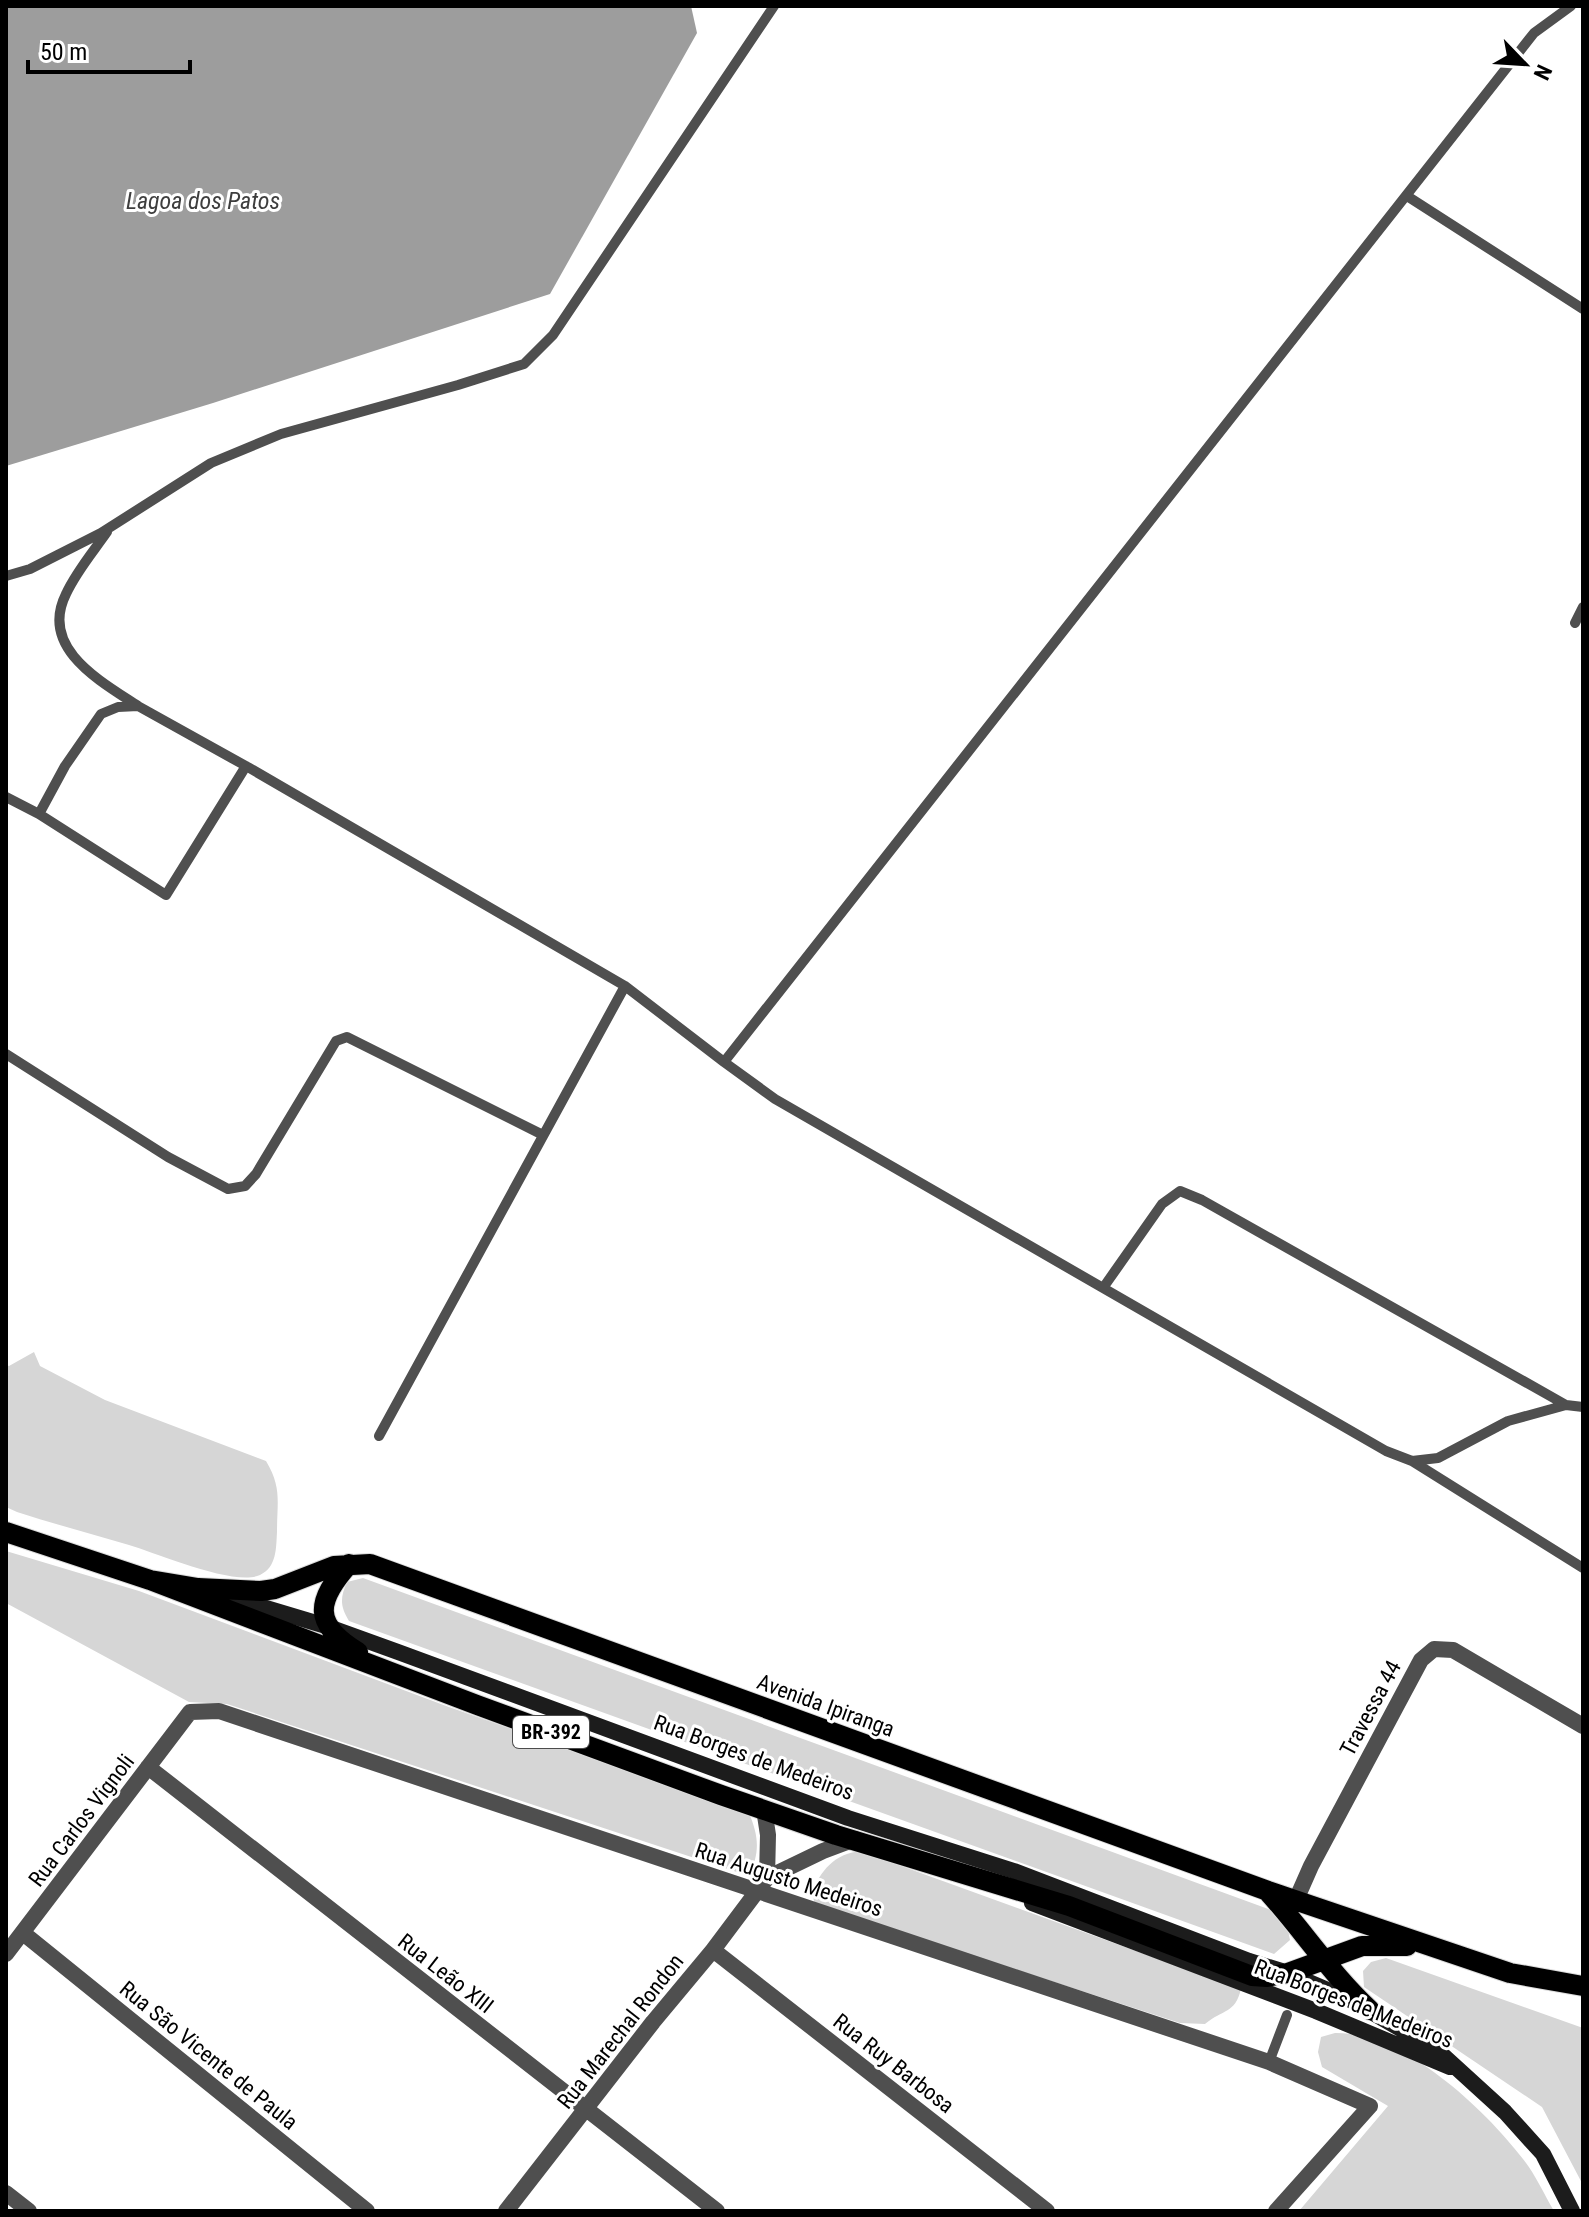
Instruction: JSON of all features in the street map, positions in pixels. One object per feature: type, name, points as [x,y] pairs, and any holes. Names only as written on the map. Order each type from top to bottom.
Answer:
[{"type":"main road","name":"Rua Borges de Medeiros","points":[[6,1532],[150,1580],[721,1795],[956,1870],[1005,1893],[1455,2068]]},
{"type":"main road","name":"Avenida Ipiranga","points":[[198,1588],[261,1591],[275,1589],[320,1570],[349,1564],[370,1564],[1268,1891],[1433,1948]]},
{"type":"main road","points":[[349,1564],[326,1595],[322,1609],[326,1626],[357,1652],[604,1739],[717,1784],[756,1806]]},
{"type":"main road","name":"Rua Borges de Medeiros","points":[[150,1580],[198,1588],[326,1626],[848,1818],[1014,1871],[1288,1973],[1370,2010],[1437,2050],[1455,2068]]},
{"type":"main road","points":[[956,1870],[1069,1906],[1252,1976],[1288,1973],[1362,1946],[1387,1944],[1433,1948],[1510,1973],[1583,1986]]},
{"type":"main road","points":[[1268,1891],[1303,1930],[1324,1962],[1370,2010]]},
{"type":"main road","name":"BR-392","points":[[1455,2068],[1505,2112],[1543,2154],[1572,2211]]},
{"type":"street","name":"Travessa 44","points":[[1296,1900],[1311,1866],[1421,1660],[1434,1649],[1453,1650],[1583,1726]]},
{"type":"street","name":"Rua Augusto Medeiros","points":[[190,1712],[219,1711],[762,1885],[1269,2062],[1370,2106],[1276,2211]]},
{"type":"street","name":"Rua Carlos Vignoli","points":[[6,1954],[190,1712]]},
{"type":"street","name":"Rua Leão XIII","points":[[148,1767],[717,2211]]},
{"type":"street","points":[[756,1806],[768,1835],[762,1885]]},
{"type":"street","name":"Rua Marechal Rondon","points":[[506,2211],[762,1885],[823,1851],[855,1839]]},
{"type":"street","name":"Rua São Vicente de Paula","points":[[23,1933],[367,2211]]},
{"type":"street","name":"Rua Ruy Barbosa","points":[[713,1950],[1047,2211]]},
{"type":"street","points":[[6,2193],[29,2211]]},
{"type":"lane","points":[[6,576],[30,569],[110,527],[211,463],[281,434],[524,364],[553,335],[774,6]]},
{"type":"lane","points":[[724,1062],[1534,33],[1571,6]]},
{"type":"lane","points":[[1407,196],[1583,309]]},
{"type":"lane","points":[[110,527],[65,595],[58,620],[64,643],[83,669],[138,706],[625,986],[775,1099],[1386,1451],[1412,1461],[1583,1568]]},
{"type":"lane","points":[[1575,623],[1583,607]]},
{"type":"lane","points":[[39,814],[65,766],[101,714],[118,707],[138,706]]},
{"type":"lane","points":[[6,797],[39,814],[166,895],[246,766]]},
{"type":"lane","points":[[379,1436],[625,986]]},
{"type":"lane","points":[[6,1054],[168,1157],[228,1189],[245,1186],[256,1174],[336,1041],[347,1037],[543,1135]]},
{"type":"lane","points":[[1103,1288],[1162,1204],[1180,1191],[1216,1208],[1566,1405]]},
{"type":"lane","points":[[1412,1461],[1438,1458],[1508,1421],[1566,1405],[1583,1407]]},
{"type":"lane","points":[[1269,2062],[1287,2015]]},
{"type":"shaded area","points":[[34,1352],[40,1366],[105,1400],[266,1461],[278,1495],[276,1551],[266,1572],[248,1577],[215,1573],[6,1507],[6,1365]]},
{"type":"shaded area","points":[[6,1551],[139,1591],[449,1707],[749,1813],[757,1844],[749,1876],[227,1704],[189,1702],[6,1603]]},
{"type":"shaded area","points":[[363,1578],[1271,1910],[1288,1930],[1290,1940],[1274,1954],[349,1621],[342,1597],[347,1582]]},
{"type":"shaded area","points":[[860,1851],[1241,1989],[1232,2007],[1205,2024],[1180,2023],[815,1904],[812,1894],[824,1871],[843,1856]]},
{"type":"shaded area","points":[[1386,1958],[1583,2028],[1583,2185],[1542,2107],[1364,1987],[1363,1971],[1371,1962]]},
{"type":"shaded area","points":[[1335,2033],[1361,2036],[1387,2045],[1440,2076],[1486,2117],[1523,2159],[1554,2211],[1299,2211],[1388,2106],[1322,2067],[1318,2052],[1321,2037]]},
{"type":"water","name":"Lagoa dos Patos","points":[[6,6],[691,6],[697,33],[550,294],[6,466]]}]
